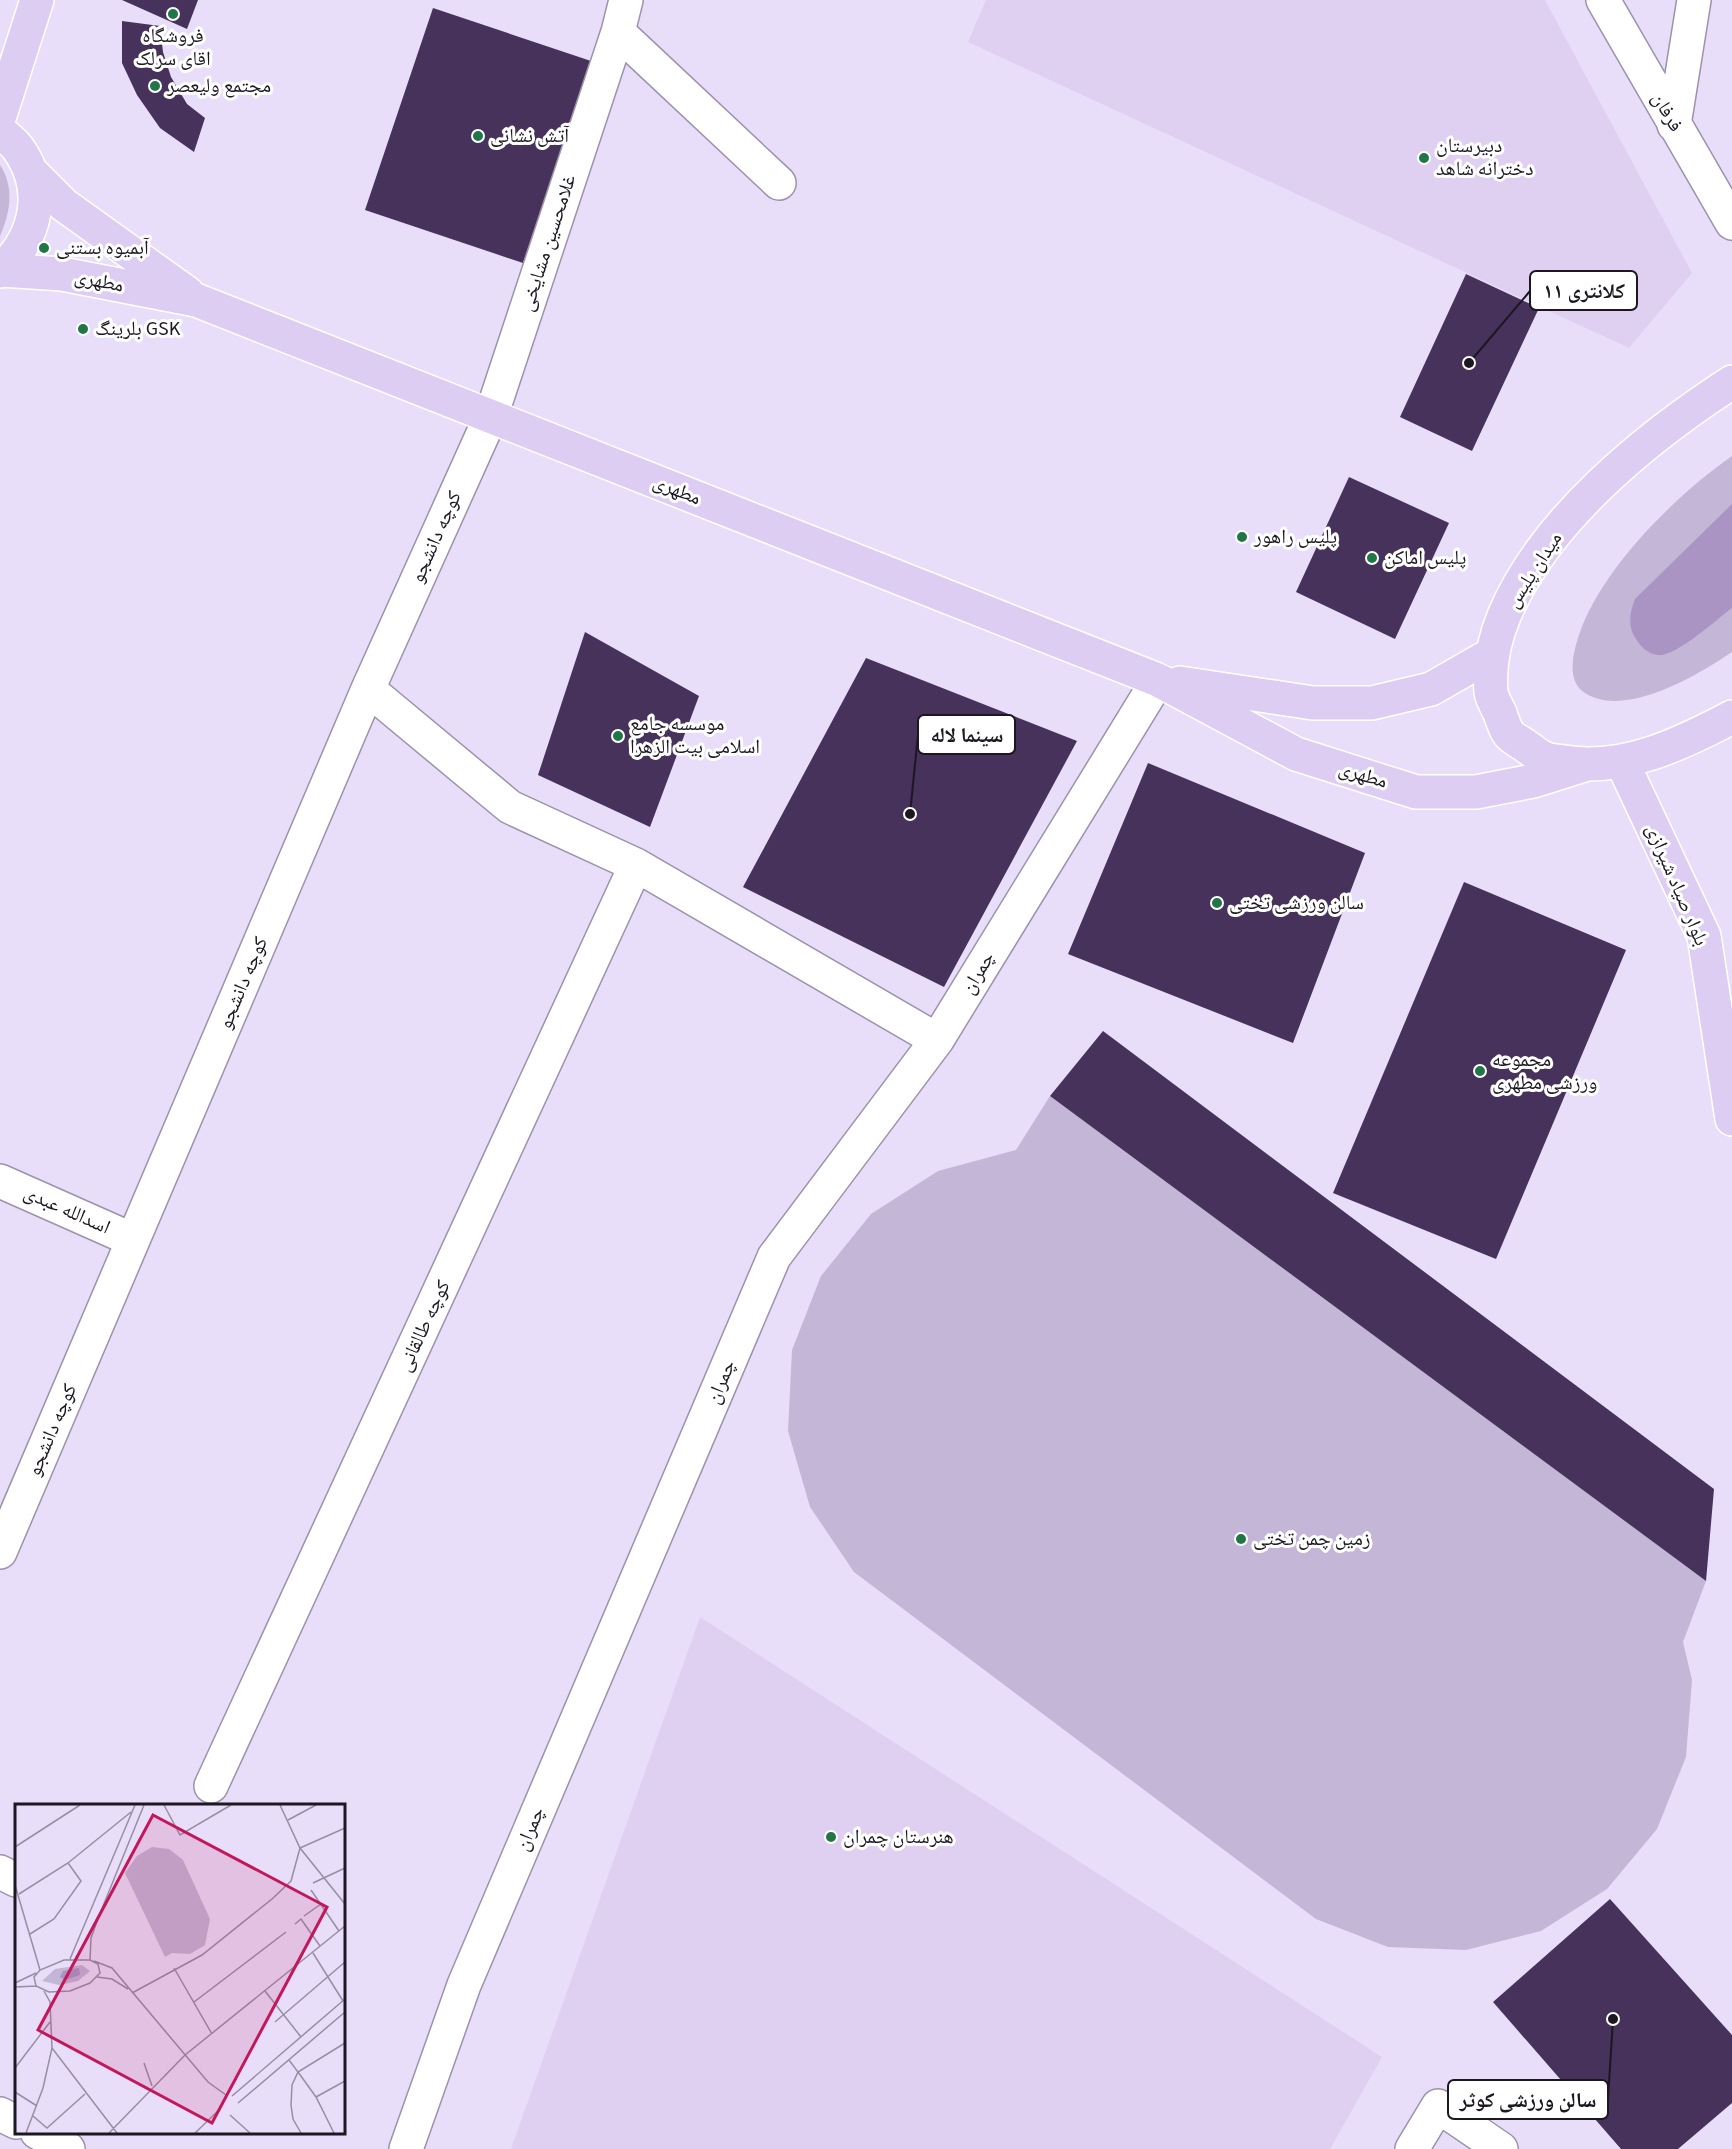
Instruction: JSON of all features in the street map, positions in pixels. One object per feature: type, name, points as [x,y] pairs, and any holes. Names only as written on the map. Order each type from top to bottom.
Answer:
[{"type":"main road","points":[[0,115],[36,0]]},
{"type":"main road","points":[[0,131],[16,146],[30,171],[36,197],[32,225],[20,250],[1,271]]},
{"type":"main road","name":"مطهری","points":[[30,171],[64,205],[196,300]]},
{"type":"main road","name":"مطهری","points":[[1,271],[62,274],[196,300],[1158,680],[1296,754],[1416,792],[1476,792],[1533,781],[1584,765]]},
{"type":"main road","name":"میدان پلیس","points":[[1732,382],[1651,439],[1578,508],[1547,545],[1522,580],[1503,617],[1492,654],[1491,694],[1509,734],[1544,759],[1584,765],[1622,762],[1662,750],[1732,717]]},
{"type":"main road","name":"مطهری","points":[[1158,680],[1313,703],[1371,703],[1431,689],[1492,654]]},
{"type":"main road","name":"بلوار صیاد شیرازی","points":[[1622,762],[1704,936],[1732,1119]]},
{"type":"street","name":"غلامحسین مشایخی","points":[[491,416],[618,32],[626,0]]},
{"type":"street","name":"فرفان","points":[[1603,0],[1732,223]]},
{"type":"street","points":[[1674,125],[1694,0]]},
{"type":"street","points":[[618,32],[779,183]]},
{"type":"street","name":"کوچه دانشجو","points":[[0,1552],[368,690],[491,416]]},
{"type":"street","name":"چمران","points":[[406,2149],[464,1985],[774,1257],[937,1040],[1158,680]]},
{"type":"street","points":[[368,690],[510,807],[636,865],[937,1040]]},
{"type":"street","name":"کوچه طالقانی","points":[[211,1786],[636,865]]},
{"type":"street","name":"اسدالله عبدی","points":[[0,1181],[133,1240]]},
{"type":"street","points":[[0,1872],[15,1880]]},
{"type":"street","points":[[1412,2149],[1438,2106],[1501,2149]]},
{"type":"street","points":[[0,2114],[15,2122]]},
{"type":"shaded area","name":"دبیرستان دخترانه شاهد","points":[[986,0],[1545,0],[1692,273],[1629,348],[968,42]]},
{"type":"shaded area","points":[[0,165],[8,183],[9,200],[0,236]]},
{"type":"shaded area","points":[[1732,456],[1732,652],[1681,682],[1640,698],[1620,701],[1601,700],[1585,693],[1575,681],[1573,658],[1579,635],[1604,585],[1622,560],[1665,512],[1710,472]]},
{"type":"shaded area","points":[[1732,504],[1732,608],[1675,650],[1658,655],[1648,652],[1638,642],[1631,629],[1631,614],[1635,599]]},
{"type":"shaded area","name":"زمین چمن تختی","points":[[1050,1096],[1706,1581],[1683,1642],[1692,1680],[1686,1757],[1657,1829],[1607,1889],[1541,1931],[1466,1950],[1388,1947],[1316,1919],[854,1572],[810,1507],[788,1431],[792,1350],[821,1276],[871,1214],[938,1171],[1016,1150]]},
{"type":"shaded area","name":"هنرستان چمران","points":[[700,1617],[1382,2057],[1330,2149],[511,2149]]},
{"type":"building","name":"فروشگاه اقای سرلک","points":[[122,0],[198,0],[187,29]]},
{"type":"building","name":"آتش نشانی","points":[[433,8],[591,61],[523,263],[365,210]]},
{"type":"building","name":"مجتمع ولیعصر","points":[[122,21],[160,26],[163,52],[171,77],[187,104],[205,118],[194,152],[160,128],[137,95],[122,63]]},
{"type":"building","points":[[1466,274],[1539,308],[1472,451],[1400,417]]},
{"type":"building","name":"پلیس اماکن","points":[[1349,477],[1449,523],[1395,639],[1296,592]]},
{"type":"building","name":"موسسه جامع اسلامی بیت الزهرا","points":[[585,632],[699,696],[650,827],[538,775]]},
{"type":"building","points":[[866,658],[1077,741],[944,987],[743,887]]},
{"type":"building","name":"سالن ورزشی تختی","points":[[1148,763],[1365,853],[1293,1043],[1068,954]]},
{"type":"building","name":"مجموعه ورزشی مطهری","points":[[1464,882],[1626,950],[1496,1259],[1333,1193]]},
{"type":"building","points":[[1103,1031],[1714,1489],[1706,1581],[1050,1096]]},
{"type":"building","points":[[1610,1899],[1732,2035],[1732,2103],[1678,2149],[1621,2149],[1493,2002]]},
{"type":"place","name":"فروشگاه اقای سرلک","points":[[173,14]]},
{"type":"place","name":"مجتمع ولیعصر","points":[[155,86]]},
{"type":"place","name":"آتش نشانی","points":[[478,136]]},
{"type":"place","name":"دبیرستان دخترانه شاهد","points":[[1424,158]]},
{"type":"place","name":"آبمیوه بستنی","points":[[44,248]]},
{"type":"place","name":"بلرینگ GSK","points":[[83,329]]},
{"type":"place","name":"کلانتری ۱۱","points":[[1469,363]]},
{"type":"place","name":"پلیس راهور","points":[[1242,537]]},
{"type":"place","name":"پلیس اماکن","points":[[1372,558]]},
{"type":"place","name":"موسسه جامع اسلامی بیت الزهرا","points":[[618,736]]},
{"type":"place","name":"سینما لاله","points":[[910,814]]},
{"type":"place","name":"سالن ورزشی تختی","points":[[1217,903]]},
{"type":"place","name":"مجموعه ورزشی مطهری","points":[[1480,1071]]},
{"type":"place","name":"زمین چمن تختی","points":[[1241,1539]]},
{"type":"place","name":"هنرستان چمران","points":[[831,1837]]},
{"type":"place","name":"سالن ورزشی کوثر","points":[[1613,2019]]}]
